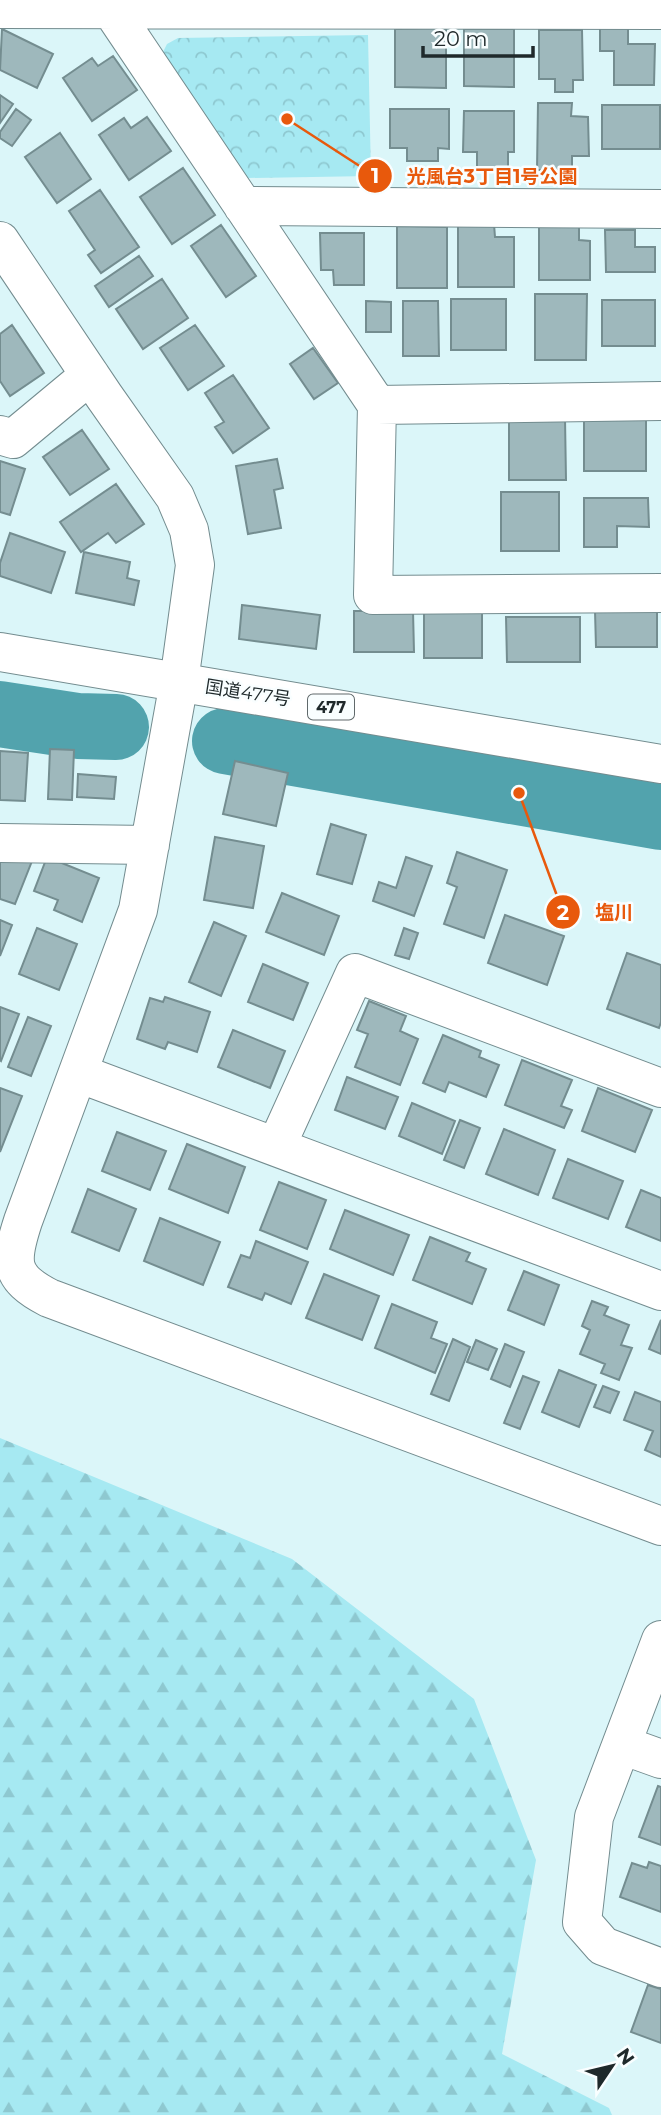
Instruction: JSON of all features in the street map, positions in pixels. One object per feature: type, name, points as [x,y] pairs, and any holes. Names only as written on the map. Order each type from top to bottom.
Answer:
[{"type":"main road","points":[[0,9],[661,10]]},
{"type":"main road","points":[[111,9],[377,405],[373,596],[661,593]]},
{"type":"main road","points":[[243,206],[661,209]]},
{"type":"main road","points":[[0,241],[175,497],[189,530],[195,565],[179,682],[138,909],[18,1235],[15,1259],[9,1274],[48,1298],[661,1527]]},
{"type":"main road","points":[[0,435],[13,439],[90,375]]},
{"type":"main road","points":[[377,405],[661,401]]},
{"type":"main road","name":"国道477号","points":[[0,652],[661,764]]},
{"type":"main road","points":[[0,843],[150,845]]},
{"type":"main road","points":[[276,1147],[355,973],[661,1088]]},
{"type":"main road","points":[[78,1073],[661,1291]]},
{"type":"main road","points":[[661,1640],[594,1817],[582,1922],[603,1946],[661,1968]]},
{"type":"main road","points":[[622,1745],[661,1759]]},
{"type":"green space","points":[[368,35],[371,176],[248,178],[161,56],[167,44],[178,38]]},
{"type":"green space","points":[[0,1438],[292,1559],[474,1699],[536,1860],[502,2054],[609,2108],[612,2115],[0,2115]]},
{"type":"building","points":[[600,25],[628,25],[628,44],[655,44],[654,85],[614,85],[614,51],[600,51]]},
{"type":"building","points":[[446,28],[446,88],[395,87],[395,29]]},
{"type":"building","points":[[2,29],[53,54],[37,88],[0,70]]},
{"type":"building","points":[[464,29],[514,29],[514,87],[464,86]]},
{"type":"building","points":[[539,30],[582,30],[583,80],[573,80],[573,92],[555,92],[555,79],[539,79]]},
{"type":"building","points":[[113,56],[137,90],[92,121],[63,78],[92,58],[98,66]]},
{"type":"building","points":[[0,95],[13,104],[0,123]]},
{"type":"building","points":[[538,103],[572,103],[571,116],[588,117],[589,156],[572,156],[572,170],[537,170]]},
{"type":"building","points":[[602,105],[660,105],[660,149],[602,149]]},
{"type":"building","points":[[16,109],[31,120],[12,146],[0,138],[0,132]]},
{"type":"building","points":[[390,109],[449,109],[449,149],[438,148],[438,161],[407,161],[407,148],[390,148]]},
{"type":"building","points":[[464,111],[514,111],[514,152],[508,152],[508,171],[477,171],[477,152],[463,152]]},
{"type":"building","points":[[147,117],[171,151],[129,180],[99,135],[124,118],[131,128]]},
{"type":"building","points":[[60,133],[91,179],[57,203],[25,157]]},
{"type":"building","points":[[183,168],[215,215],[172,244],[140,197]]},
{"type":"building","points":[[100,190],[139,247],[101,273],[88,255],[95,250],[69,211]]},
{"type":"building","points":[[539,218],[579,218],[579,240],[590,241],[590,280],[539,280]]},
{"type":"building","points":[[458,224],[494,224],[495,237],[514,237],[514,287],[458,287]]},
{"type":"building","points":[[221,225],[256,276],[226,297],[191,246]]},
{"type":"building","points":[[397,226],[447,227],[447,288],[397,288]]},
{"type":"building","points":[[605,230],[635,230],[635,247],[655,247],[655,272],[606,272]]},
{"type":"building","points":[[320,233],[364,233],[364,285],[334,285],[333,270],[321,270]]},
{"type":"building","points":[[139,256],[153,276],[109,307],[95,286]]},
{"type":"building","points":[[162,279],[188,318],[143,349],[116,309]]},
{"type":"building","points":[[535,294],[587,294],[586,360],[535,360]]},
{"type":"building","points":[[451,299],[506,299],[506,350],[451,350]]},
{"type":"building","points":[[602,300],[655,300],[655,346],[602,346]]},
{"type":"building","points":[[366,301],[391,302],[391,332],[366,332]]},
{"type":"building","points":[[403,301],[438,301],[439,356],[403,356]]},
{"type":"building","points":[[12,325],[44,373],[10,396],[0,381],[0,334]]},
{"type":"building","points":[[195,325],[224,366],[188,390],[160,348]]},
{"type":"building","points":[[313,348],[338,383],[314,399],[290,364]]},
{"type":"building","points":[[233,375],[269,428],[233,453],[215,427],[224,422],[205,393]]},
{"type":"building","points":[[509,418],[565,418],[566,480],[509,480]]},
{"type":"building","points":[[584,419],[646,419],[646,471],[584,471]]},
{"type":"building","points":[[82,430],[109,469],[70,495],[43,457]]},
{"type":"building","points":[[277,459],[283,488],[274,490],[281,528],[248,534],[236,466]]},
{"type":"building","points":[[0,461],[25,469],[10,515],[0,512]]},
{"type":"building","points":[[116,484],[144,524],[116,543],[108,533],[81,552],[60,522]]},
{"type":"building","points":[[501,492],[559,492],[559,551],[501,551]]},
{"type":"building","points":[[584,498],[648,498],[649,527],[617,526],[617,547],[584,547]]},
{"type":"building","points":[[10,533],[65,552],[51,593],[0,576],[0,563]]},
{"type":"building","points":[[84,552],[130,562],[127,578],[139,581],[134,605],[76,593]]},
{"type":"building","points":[[242,605],[320,615],[316,649],[239,639]]},
{"type":"building","points":[[424,610],[482,611],[482,658],[424,658]]},
{"type":"building","points":[[354,611],[413,611],[414,652],[354,652]]},
{"type":"building","points":[[595,611],[657,611],[657,647],[596,647]]},
{"type":"building","points":[[506,617],[580,617],[580,662],[507,662]]},
{"type":"building","points":[[50,749],[74,750],[72,800],[48,799]]},
{"type":"building","points":[[0,751],[28,753],[25,801],[0,800]]},
{"type":"building","points":[[235,761],[288,773],[276,826],[223,814]]},
{"type":"building","points":[[78,774],[116,777],[114,799],[77,797]]},
{"type":"building","points":[[331,824],[366,835],[352,884],[317,874]]},
{"type":"building","points":[[215,837],[264,846],[253,908],[204,900]]},
{"type":"building","points":[[0,848],[32,861],[15,904],[0,899]]},
{"type":"building","points":[[457,852],[507,870],[484,938],[444,924],[457,887],[447,883]]},
{"type":"building","points":[[47,857],[99,878],[82,922],[54,910],[58,900],[34,891]]},
{"type":"building","points":[[406,857],[432,866],[414,916],[373,901],[379,882],[396,888]]},
{"type":"building","points":[[282,893],[339,916],[324,955],[266,932]]},
{"type":"building","points":[[505,915],[564,936],[547,985],[488,963]]},
{"type":"building","points":[[0,920],[12,925],[0,956]]},
{"type":"building","points":[[214,922],[246,936],[221,996],[189,982]]},
{"type":"building","points":[[37,928],[77,944],[59,990],[19,974]]},
{"type":"building","points":[[404,928],[418,933],[409,959],[395,955]]},
{"type":"building","points":[[627,953],[661,965],[659,1028],[607,1009]]},
{"type":"building","points":[[263,964],[308,983],[293,1020],[248,1002]]},
{"type":"building","points":[[165,997],[210,1012],[197,1052],[168,1042],[165,1049],[137,1039],[150,998],[163,1002]]},
{"type":"building","points":[[369,1001],[406,1016],[400,1031],[418,1039],[400,1085],[355,1067],[368,1034],[357,1030]]},
{"type":"building","points":[[0,1007],[19,1014],[1,1061],[0,1060]]},
{"type":"building","points":[[28,1017],[51,1026],[31,1076],[8,1067]]},
{"type":"building","points":[[233,1030],[285,1051],[270,1088],[218,1067]]},
{"type":"building","points":[[443,1035],[481,1051],[479,1057],[499,1065],[486,1097],[449,1082],[445,1092],[423,1083]]},
{"type":"building","points":[[522,1060],[572,1080],[561,1106],[572,1110],[564,1128],[505,1105]]},
{"type":"building","points":[[347,1077],[398,1097],[385,1129],[335,1110]]},
{"type":"building","points":[[0,1088],[22,1096],[0,1152]]},
{"type":"building","points":[[598,1088],[652,1110],[635,1152],[582,1131]]},
{"type":"building","points":[[412,1103],[455,1121],[442,1154],[399,1136]]},
{"type":"building","points":[[460,1120],[480,1128],[464,1168],[444,1160]]},
{"type":"building","points":[[504,1129],[555,1150],[538,1195],[486,1174]]},
{"type":"building","points":[[117,1132],[166,1151],[150,1190],[102,1171]]},
{"type":"building","points":[[187,1144],[245,1167],[228,1213],[169,1189]]},
{"type":"building","points":[[568,1159],[623,1181],[608,1219],[553,1198]]},
{"type":"building","points":[[279,1182],[326,1200],[307,1249],[260,1230]]},
{"type":"building","points":[[88,1189],[136,1209],[119,1251],[72,1232]]},
{"type":"building","points":[[641,1190],[661,1198],[661,1241],[626,1227]]},
{"type":"building","points":[[345,1210],[409,1235],[393,1275],[330,1249]]},
{"type":"building","points":[[160,1218],[220,1242],[203,1285],[144,1261]]},
{"type":"building","points":[[430,1237],[470,1253],[466,1261],[486,1269],[472,1304],[413,1280]]},
{"type":"building","points":[[256,1241],[308,1262],[291,1304],[265,1293],[262,1300],[228,1287],[241,1255],[250,1258]]},
{"type":"building","points":[[524,1271],[559,1285],[544,1325],[508,1310]]},
{"type":"building","points":[[324,1274],[379,1296],[362,1340],[306,1318]]},
{"type":"building","points":[[592,1301],[608,1307],[604,1315],[629,1325],[621,1345],[632,1348],[619,1380],[601,1373],[605,1364],[580,1354],[590,1330],[582,1326]]},
{"type":"building","points":[[392,1304],[437,1322],[431,1338],[447,1344],[435,1373],[375,1348]]},
{"type":"building","points":[[661,1320],[661,1354],[649,1349]]},
{"type":"building","points":[[453,1339],[470,1347],[449,1401],[431,1394]]},
{"type":"building","points":[[476,1340],[497,1349],[488,1370],[467,1362]]},
{"type":"building","points":[[505,1344],[524,1352],[510,1387],[491,1379]]},
{"type":"building","points":[[559,1370],[596,1385],[579,1427],[542,1412]]},
{"type":"building","points":[[523,1376],[539,1382],[520,1429],[504,1423]]},
{"type":"building","points":[[603,1386],[619,1392],[610,1413],[594,1407]]},
{"type":"building","points":[[635,1392],[661,1402],[661,1457],[645,1450],[653,1431],[624,1420]]},
{"type":"building","points":[[658,1786],[661,1787],[661,1845],[639,1837]]},
{"type":"building","points":[[649,1862],[661,1866],[661,1912],[620,1897],[632,1863],[647,1868]]},
{"type":"building","points":[[648,1985],[661,1989],[661,2043],[631,2032]]},
{"type":"waterway","points":[[0,714],[78,726],[116,727]]},
{"type":"waterway","points":[[225,741],[661,817]]},
{"type":"place","name":"光風台3丁目1号公園","points":[[287,119]]},
{"type":"place","name":"塩川","points":[[519,793]]}]
